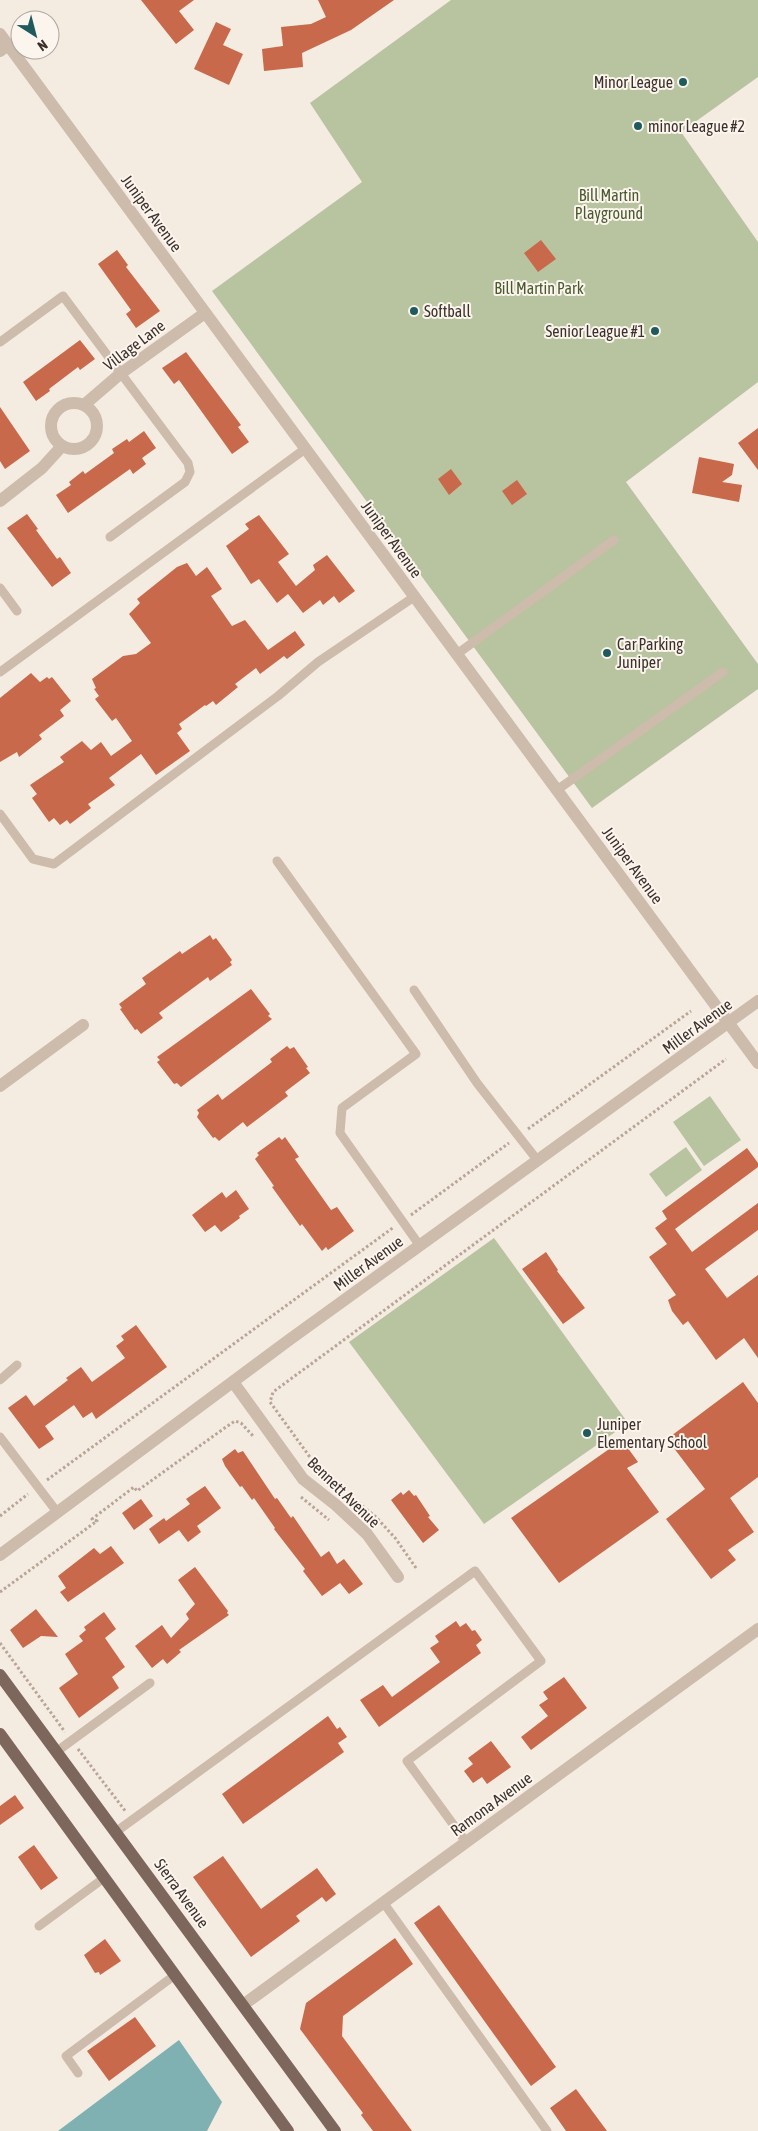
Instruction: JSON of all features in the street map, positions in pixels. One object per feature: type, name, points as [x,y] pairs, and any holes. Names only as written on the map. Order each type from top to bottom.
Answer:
[{"type":"main road","name":"Sierra Avenue","points":[[0,1675],[117,1831],[336,2131]]},
{"type":"main road","points":[[0,1734],[288,2131]]},
{"type":"street","name":"Juniper Avenue","points":[[0,34],[4,48],[205,313],[758,1063]]},
{"type":"street","name":"Village Lane","points":[[84,405],[120,374],[205,313]]},
{"type":"street","points":[[68,404],[84,405],[94,414],[96,434],[82,448],[75,449],[62,446],[52,434],[52,419],[55,412],[68,404]]},
{"type":"street","points":[[0,501],[42,468],[62,446]]},
{"type":"street","name":"Miller Avenue","points":[[0,1554],[233,1382],[758,1001]]},
{"type":"street","points":[[0,1086],[83,1025]]},
{"type":"street","name":"Bennett Avenue","points":[[233,1382],[303,1478],[367,1534],[398,1576]]},
{"type":"street","name":"Ramona Avenue","points":[[243,2005],[758,1629]]},
{"type":"lane","points":[[0,342],[63,296],[188,463],[190,472],[184,482],[110,537]]},
{"type":"lane","points":[[0,672],[305,449]]},
{"type":"lane","points":[[457,654],[614,540]]},
{"type":"lane","points":[[0,588],[17,611]]},
{"type":"lane","points":[[0,814],[33,859],[54,864],[278,696],[318,662],[414,596]]},
{"type":"lane","points":[[557,790],[723,672]]},
{"type":"lane","points":[[277,861],[416,1054],[342,1108],[340,1133],[401,1222],[420,1246]]},
{"type":"lane","points":[[414,990],[477,1083],[538,1160]]},
{"type":"lane","points":[[0,1380],[17,1365]]},
{"type":"lane","points":[[0,1437],[57,1512]]},
{"type":"lane","points":[[117,1831],[475,1571],[541,1661],[406,1760],[466,1842]]},
{"type":"lane","points":[[56,1752],[150,1683]]},
{"type":"lane","points":[[39,1926],[104,1878]]},
{"type":"lane","points":[[383,1902],[547,2131]]},
{"type":"lane","points":[[78,2074],[66,2056],[175,1975]]},
{"type":"path","points":[[0,1516],[691,1010]]},
{"type":"path","points":[[416,1568],[396,1539],[376,1517],[320,1471],[270,1402],[273,1392],[726,1059]]},
{"type":"path","points":[[0,1592],[97,1521],[92,1519],[134,1487],[137,1491],[235,1422],[241,1423],[259,1444]]},
{"type":"path","points":[[299,1494],[305,1502],[333,1523]]},
{"type":"green space","name":"Bill Martin Park","points":[[451,0],[758,0],[758,77],[681,132],[758,242],[758,382],[626,482],[758,664],[758,689],[592,808],[212,291],[362,182],[310,103]]},
{"type":"green space","points":[[710,1096],[741,1140],[704,1166],[673,1122]]},
{"type":"green space","points":[[686,1147],[702,1170],[666,1197],[649,1174]]},
{"type":"green space","points":[[494,1238],[628,1423],[484,1524],[349,1342]]},
{"type":"water","points":[[179,2040],[222,2102],[207,2131],[58,2131]]},
{"type":"building","points":[[141,0],[194,0],[179,11],[194,30],[176,44]]},
{"type":"building","points":[[318,0],[394,0],[351,30],[302,53],[303,67],[264,71],[262,49],[283,46],[281,27],[311,24],[326,17]]},
{"type":"building","points":[[216,22],[231,29],[223,45],[243,54],[229,85],[194,69]]},
{"type":"building","points":[[541,240],[556,259],[538,272],[524,253]]},
{"type":"building","points":[[117,250],[128,265],[126,267],[160,311],[136,328],[126,314],[131,310],[98,264]]},
{"type":"building","points":[[80,340],[95,359],[80,370],[78,367],[36,401],[23,382]]},
{"type":"building","points":[[186,352],[241,425],[238,427],[249,442],[232,454],[179,380],[174,384],[162,368]]},
{"type":"building","points":[[0,407],[30,451],[5,469],[0,461]]},
{"type":"building","points":[[758,428],[758,470],[738,443]]},
{"type":"building","points":[[144,431],[156,448],[142,458],[146,464],[133,474],[130,469],[68,513],[56,495],[71,485],[69,482],[83,471],[85,474],[114,453],[112,449],[127,439],[129,442]]},
{"type":"building","points":[[699,457],[734,464],[732,475],[722,482],[742,485],[739,502],[692,493]]},
{"type":"building","points":[[451,469],[462,484],[449,495],[438,479]]},
{"type":"building","points":[[517,480],[527,494],[512,505],[502,491]]},
{"type":"building","points":[[27,514],[57,559],[60,557],[71,573],[52,587],[7,528]]},
{"type":"building","points":[[259,515],[289,554],[278,562],[296,586],[315,570],[313,565],[327,555],[355,591],[339,603],[334,596],[323,605],[320,600],[303,613],[288,594],[277,603],[259,579],[251,584],[226,546],[249,529],[245,524]]},
{"type":"building","points":[[187,563],[196,576],[207,567],[222,589],[211,596],[232,626],[245,620],[268,650],[295,631],[305,645],[287,659],[284,656],[260,674],[256,668],[235,684],[238,687],[216,705],[213,701],[205,705],[179,724],[182,729],[177,733],[190,751],[156,775],[141,754],[109,778],[115,785],[88,804],[91,808],[70,824],[67,820],[60,825],[54,818],[49,822],[32,798],[37,794],[30,785],[64,762],[60,757],[82,741],[91,750],[101,742],[111,756],[132,741],[116,718],[112,721],[95,699],[99,696],[94,689],[96,688],[92,679],[123,656],[136,654],[151,643],[129,614],[140,603],[137,599],[177,567]]},
{"type":"building","points":[[31,673],[40,682],[47,677],[49,679],[52,677],[71,701],[60,710],[64,716],[39,735],[42,739],[19,757],[17,752],[0,762],[0,698]]},
{"type":"building","points":[[210,935],[213,940],[216,938],[232,960],[230,962],[232,965],[210,981],[208,977],[159,1013],[163,1018],[141,1034],[137,1029],[135,1030],[120,1009],[122,1008],[119,1004],[146,984],[142,978],[180,951],[182,954]]},
{"type":"building","points":[[251,989],[270,1014],[268,1016],[272,1019],[181,1087],[177,1083],[174,1084],[157,1062],[160,1060],[157,1057]]},
{"type":"building","points":[[287,1046],[290,1049],[294,1047],[310,1073],[285,1092],[288,1096],[247,1127],[243,1122],[219,1141],[215,1137],[213,1138],[197,1117],[199,1113],[197,1110],[218,1094],[222,1100],[272,1062],[270,1059]]},
{"type":"building","points":[[279,1137],[282,1140],[285,1137],[299,1157],[295,1159],[331,1210],[337,1207],[354,1231],[328,1250],[326,1247],[322,1251],[302,1224],[300,1226],[255,1159],[259,1155],[257,1153]]},
{"type":"building","points":[[747,1148],[758,1163],[758,1167],[675,1229],[692,1252],[758,1203],[758,1230],[705,1269],[727,1298],[758,1275],[758,1358],[744,1338],[716,1360],[688,1321],[683,1325],[672,1311],[668,1300],[676,1295],[649,1257],[667,1244],[655,1228],[667,1219],[662,1211]]},
{"type":"building","points":[[236,1190],[249,1209],[221,1232],[215,1225],[205,1232],[192,1215],[222,1192],[226,1198]]},
{"type":"building","points":[[546,1252],[557,1271],[585,1308],[563,1324],[522,1269]]},
{"type":"building","points":[[136,1325],[167,1367],[96,1419],[92,1412],[83,1418],[74,1405],[45,1426],[54,1439],[39,1449],[8,1408],[26,1395],[34,1406],[68,1380],[66,1378],[81,1367],[92,1382],[125,1358],[116,1346],[124,1340],[121,1336]]},
{"type":"building","points":[[743,1382],[758,1403],[758,1477],[730,1498],[754,1532],[728,1550],[736,1560],[711,1579],[666,1519],[705,1489],[667,1439]]},
{"type":"building","points":[[622,1440],[638,1462],[627,1468],[659,1512],[559,1583],[511,1518]]},
{"type":"building","points":[[235,1449],[238,1453],[243,1451],[275,1499],[277,1498],[291,1518],[293,1516],[321,1557],[329,1551],[337,1564],[344,1559],[363,1584],[349,1594],[340,1583],[322,1596],[254,1498],[252,1500],[242,1486],[240,1487],[225,1466],[222,1459]]},
{"type":"building","points":[[205,1486],[221,1508],[197,1526],[201,1532],[188,1542],[179,1530],[159,1544],[149,1529],[164,1518],[166,1521],[190,1504],[186,1499]]},
{"type":"building","points":[[409,1490],[414,1496],[416,1495],[430,1516],[428,1517],[439,1530],[423,1543],[391,1500],[401,1492],[403,1495]]},
{"type":"building","points":[[141,1499],[153,1516],[134,1530],[122,1513]]},
{"type":"building","points":[[111,1546],[124,1563],[68,1602],[60,1592],[66,1588],[58,1576],[94,1548],[100,1554]]},
{"type":"building","points":[[195,1567],[229,1615],[179,1650],[181,1652],[167,1664],[163,1659],[152,1668],[135,1646],[162,1625],[171,1638],[189,1619],[186,1614],[195,1604],[178,1580]]},
{"type":"building","points":[[36,1609],[58,1637],[41,1636],[23,1648],[10,1630]]},
{"type":"building","points":[[104,1612],[116,1629],[105,1638],[125,1667],[112,1677],[119,1688],[79,1718],[59,1688],[78,1674],[65,1654],[83,1641],[79,1636],[86,1630],[84,1627]]},
{"type":"building","points":[[456,1621],[460,1627],[466,1623],[472,1631],[475,1630],[482,1640],[476,1645],[481,1653],[379,1727],[360,1700],[383,1685],[392,1697],[440,1662],[430,1648],[439,1642],[435,1636]]},
{"type":"building","points":[[564,1677],[587,1708],[531,1750],[521,1737],[548,1716],[539,1705],[548,1699],[543,1692]]},
{"type":"building","points":[[328,1716],[337,1729],[340,1727],[347,1737],[338,1743],[344,1752],[243,1824],[222,1794]]},
{"type":"building","points":[[491,1741],[511,1767],[487,1784],[482,1777],[473,1783],[464,1771],[473,1764],[468,1758]]},
{"type":"building","points":[[15,1795],[24,1808],[0,1825],[0,1806]]},
{"type":"building","points":[[34,1845],[58,1878],[41,1890],[18,1857]]},
{"type":"building","points":[[223,1856],[261,1909],[317,1868],[336,1894],[326,1902],[322,1897],[296,1916],[300,1921],[251,1957],[193,1877]]},
{"type":"building","points":[[439,1905],[556,2067],[531,2086],[414,1923]]},
{"type":"building","points":[[395,1938],[413,1964],[343,2016],[342,2036],[412,2131],[373,2131],[361,2115],[363,2113],[300,2029],[306,2003]]},
{"type":"building","points":[[105,1939],[121,1961],[100,1975],[99,1972],[95,1973],[84,1955]]},
{"type":"building","points":[[135,2017],[156,2046],[109,2081],[87,2051]]},
{"type":"building","points":[[576,2089],[607,2131],[566,2131],[550,2108]]},
{"type":"place","name":"Minor League","points":[[683,82]]},
{"type":"place","name":"minor League #2","points":[[638,126]]},
{"type":"place","name":"Softball","points":[[414,311]]},
{"type":"place","name":"Senior League #1","points":[[655,331]]},
{"type":"place","name":"Car Parking Juniper","points":[[607,653]]},
{"type":"place","name":"Juniper Elementary School","points":[[587,1433]]},
{"type":"park label","name":"Bill Martin Playground","points":[[609,204]]}]
